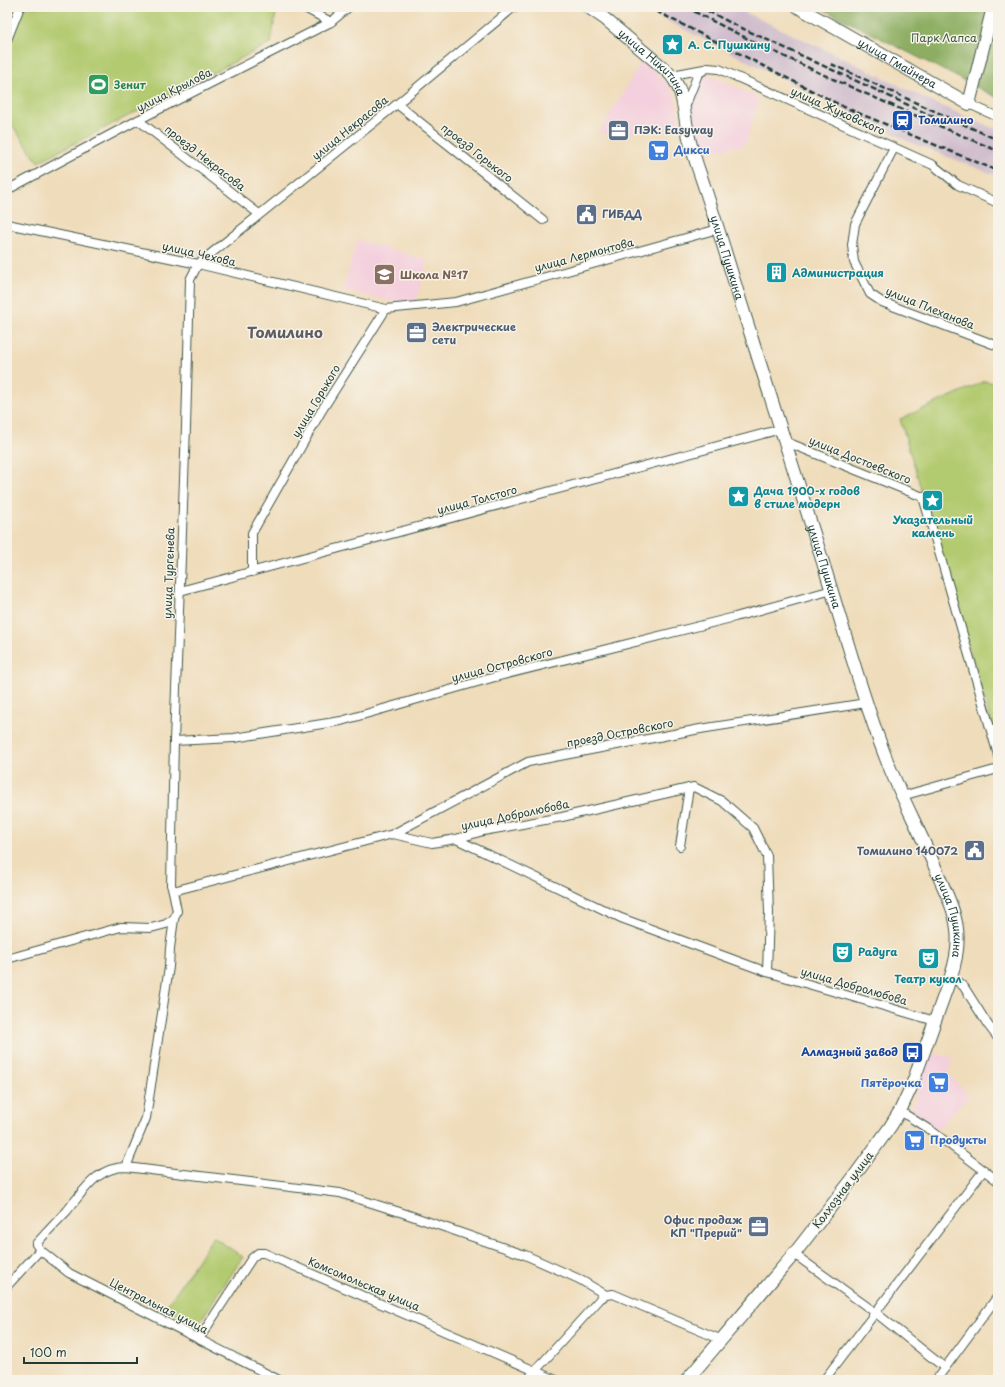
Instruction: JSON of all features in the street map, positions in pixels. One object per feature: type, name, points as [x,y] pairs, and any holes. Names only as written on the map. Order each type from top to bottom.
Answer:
[{"type":"main road","name":"улица Никитина","points":[[588,7],[604,18],[672,75],[680,90],[684,111]]},
{"type":"main road","name":"улица Гмайнера","points":[[798,7],[969,104]]},
{"type":"main road","points":[[969,104],[993,7]]},
{"type":"main road","name":"улица Пушкина","points":[[684,111],[690,141],[832,590],[866,703],[886,759],[951,904],[955,918],[957,946],[952,974]]},
{"type":"main road","name":"Колхозная улица","points":[[687,1380],[794,1254],[850,1182],[900,1111],[912,1085],[952,974]]},
{"type":"street","points":[[7,40],[20,7]]},
{"type":"street","points":[[303,7],[331,22]]},
{"type":"street","name":"улица Крылова","points":[[7,190],[138,120],[331,22],[349,7]]},
{"type":"street","name":"улица Некрасова","points":[[198,264],[397,104],[514,7]]},
{"type":"street","points":[[684,111],[698,74],[707,68]]},
{"type":"street","name":"улица Жуковского","points":[[672,75],[707,68],[719,69],[894,148],[933,164],[958,185],[998,203]]},
{"type":"street","name":"проезд Горького","points":[[397,104],[543,220]]},
{"type":"street","name":"улица Гмайнера","points":[[969,104],[998,117]]},
{"type":"street","name":"проезд Некрасова","points":[[138,120],[259,214]]},
{"type":"street","name":"улица Плеханова","points":[[894,148],[855,224],[852,245],[854,262],[870,294],[882,302],[998,346]]},
{"type":"street","name":"улица Чехова","points":[[7,224],[198,264],[386,309]]},
{"type":"street","name":"улица Лермонтова","points":[[386,309],[456,302],[718,229]]},
{"type":"street","name":"улица Тургенева","points":[[126,1167],[146,1118],[169,967],[174,919],[177,911],[172,888],[174,741],[190,280],[198,264]]},
{"type":"street","name":"улица Горького","points":[[252,572],[252,533],[322,410],[386,309]]},
{"type":"street","name":"улица Толстого","points":[[180,591],[781,429]]},
{"type":"street","name":"улица Достоевского","points":[[784,441],[923,497],[998,755]]},
{"type":"street","name":"улица Островского","points":[[174,741],[234,738],[341,721],[495,677],[735,617],[832,590]]},
{"type":"street","name":"проезд Островского","points":[[393,834],[528,762],[700,729],[866,703]]},
{"type":"street","points":[[902,796],[998,768]]},
{"type":"street","points":[[680,846],[689,788],[694,787],[722,801],[753,828],[767,856],[769,912],[767,972]]},
{"type":"street","name":"улица Добролюбова","points":[[456,839],[483,831],[562,817],[689,788]]},
{"type":"street","points":[[172,888],[393,834],[432,843],[456,839]]},
{"type":"street","name":"улица Добролюбова","points":[[456,839],[622,918],[767,972],[935,1021]]},
{"type":"street","points":[[7,959],[121,927],[151,928],[166,924],[174,919]]},
{"type":"street","points":[[952,974],[964,987],[998,1038]]},
{"type":"street","points":[[900,1111],[933,1132],[998,1181]]},
{"type":"street","points":[[7,1286],[91,1181],[106,1171],[114,1168],[126,1167],[340,1193],[525,1255],[579,1278],[606,1295]]},
{"type":"street","points":[[824,1380],[984,1170]]},
{"type":"street","name":"Центральная улица","points":[[38,1247],[69,1273],[279,1380]]},
{"type":"street","name":"Комсомольская улица","points":[[199,1339],[252,1258],[258,1253],[264,1253],[556,1380]]},
{"type":"street","points":[[794,1254],[876,1313],[945,1368]]},
{"type":"street","points":[[527,1380],[600,1299],[606,1295],[613,1294],[722,1340]]},
{"type":"street","points":[[936,1380],[998,1296]]},
{"type":"shaded area","points":[[639,7],[734,7],[864,68],[934,103],[998,130],[998,176],[912,143]]},
{"type":"shaded area","points":[[642,61],[667,83],[675,97],[682,130],[598,134]]},
{"type":"shaded area","points":[[704,73],[759,98],[745,145],[701,154],[688,110]]},
{"type":"shaded area","name":"Школа №17","points":[[357,240],[428,260],[414,307],[343,290]]},
{"type":"shaded area","points":[[929,1052],[954,1058],[947,1072],[969,1096],[936,1130],[911,1112]]},
{"type":"green space","name":"Зенит","points":[[23,7],[277,7],[271,43],[38,162],[7,118],[7,52]]},
{"type":"green space","name":"Парк Лапса","points":[[819,7],[998,7],[998,98]]},
{"type":"green space","points":[[985,381],[998,384],[998,745],[900,419]]},
{"type":"green space","points":[[213,1237],[243,1257],[196,1327],[166,1307]]},
{"type":"railway","points":[[648,7],[844,107],[998,171]]},
{"type":"railway","points":[[686,7],[801,64],[998,151]]},
{"type":"railway","points":[[700,7],[731,23],[945,122]]},
{"type":"railway","points":[[831,64],[998,140]]},
{"type":"place","name":"А. С. Пушкину","points":[[673,45]]},
{"type":"place","name":"Зенит","points":[[98,85]]},
{"type":"place","name":"Томилино","points":[[902,120]]},
{"type":"place","name":"ПЭК: Easyway","points":[[619,130]]},
{"type":"place","name":"Дикси","points":[[659,150]]},
{"type":"place","name":"ГИБДД","points":[[587,214]]},
{"type":"place","name":"Администрация","points":[[777,273]]},
{"type":"place","name":"Школа №17","points":[[385,275]]},
{"type":"place","name":"Электрические сети","points":[[417,333]]},
{"type":"place","name":"Дача 1900-х годов в стиле модерн","points":[[738,497]]},
{"type":"place","name":"Указательный камень","points":[[933,500]]},
{"type":"place","name":"Томилино 140072","points":[[974,851]]},
{"type":"place","name":"Радуга","points":[[843,952]]},
{"type":"place","name":"Театр кукол","points":[[928,959]]},
{"type":"place","name":"Алмазный завод","points":[[913,1052]]},
{"type":"place","name":"Пятёрочка","points":[[938,1083]]},
{"type":"place","name":"Продукты","points":[[914,1140]]},
{"type":"place","name":"Офис продаж КП \"Прерий\"","points":[[758,1226]]},
{"type":"district","name":"Томилино","points":[[285,333]]}]
